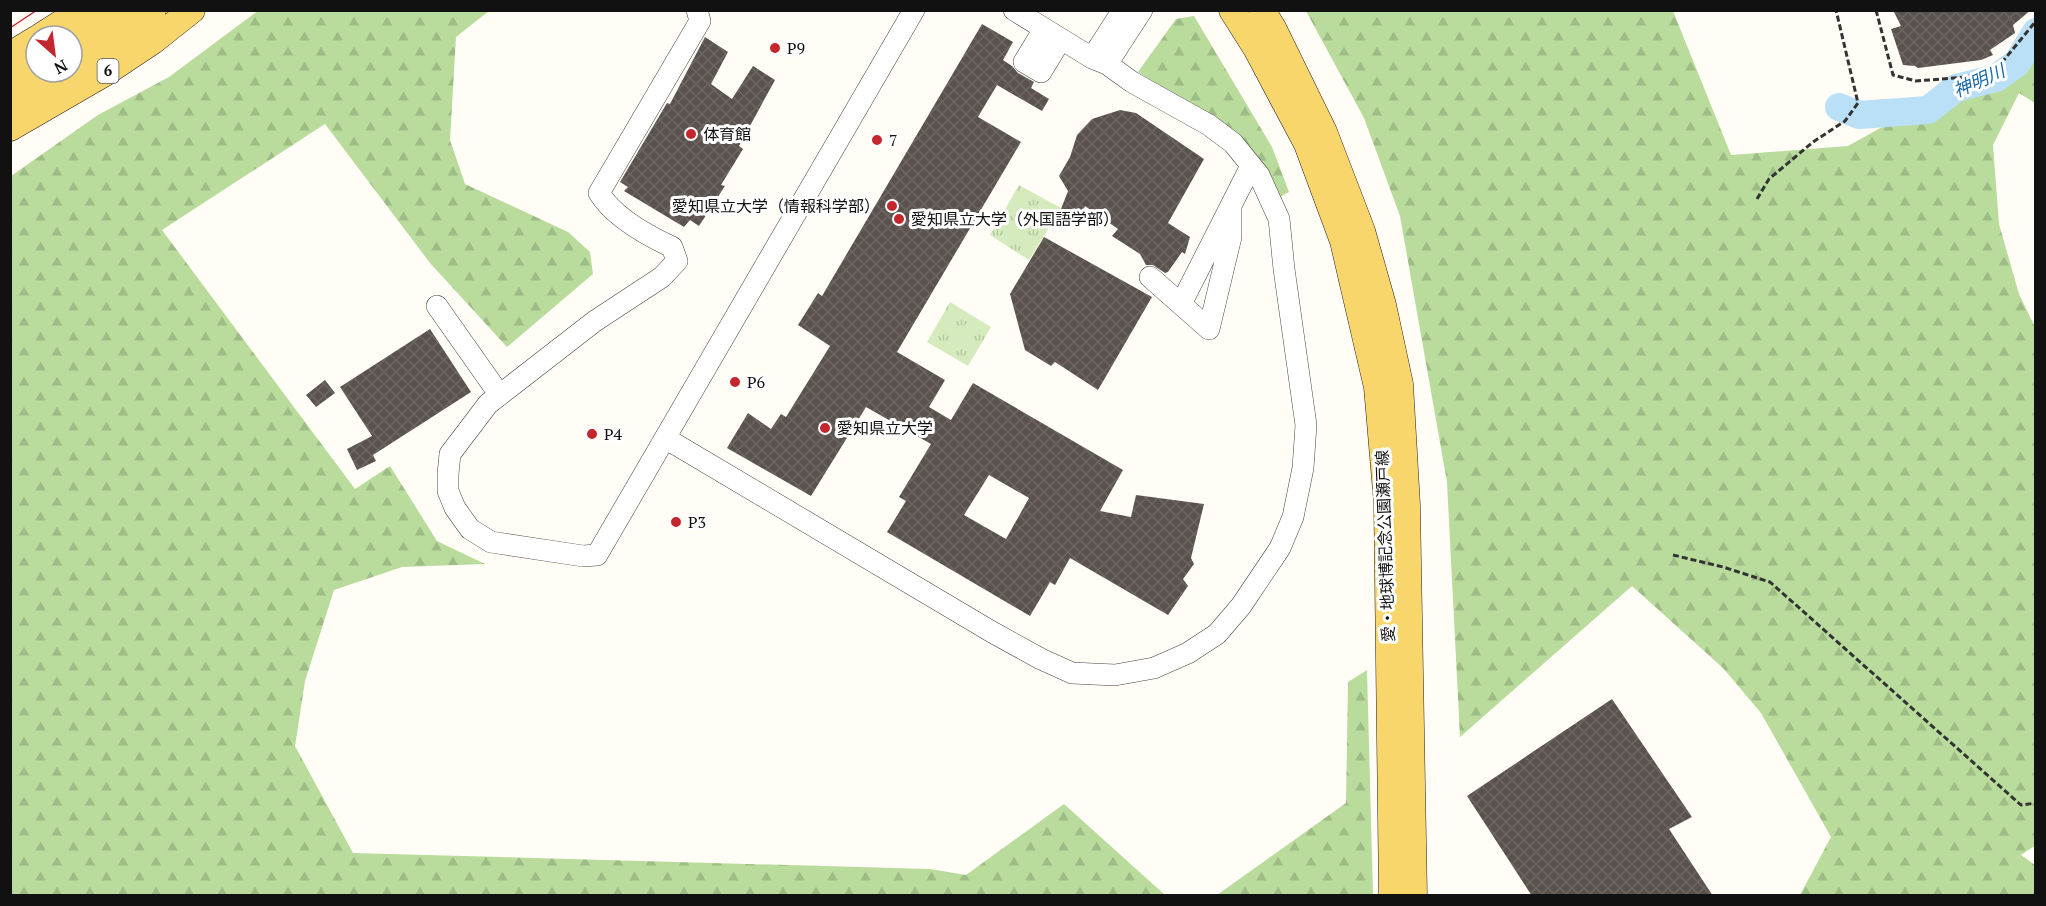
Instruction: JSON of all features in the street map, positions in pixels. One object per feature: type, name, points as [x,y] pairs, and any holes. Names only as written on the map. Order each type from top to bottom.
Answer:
[{"type":"main road","points":[[60,24],[82,10]]},
{"type":"main road","points":[[84,34],[117,10]]},
{"type":"main road","name":"6","points":[[84,58],[153,10]]},
{"type":"main road","name":"6","points":[[10,128],[105,73],[153,41],[192,10]]},
{"type":"main road","name":"愛・地球博記念公園瀬戸線","points":[[1232,10],[1256,48],[1307,144],[1343,241],[1377,387],[1387,503],[1392,896]]},
{"type":"main road","name":"愛・地球博記念公園瀬戸線","points":[[1262,10],[1324,132],[1362,231],[1383,305],[1400,384],[1407,505],[1414,896]]},
{"type":"main road","points":[[10,55],[24,46]]},
{"type":"main road","points":[[10,80],[24,72]]},
{"type":"main road","points":[[10,103],[43,84]]},
{"type":"lane","points":[[697,10],[700,21],[599,193],[607,206],[653,239],[672,247],[677,261],[662,278],[595,321],[488,404],[450,454],[448,491],[455,508],[470,529],[490,542],[583,556],[597,555],[914,10]]},
{"type":"lane","points":[[665,438],[992,632],[1072,673],[1115,675],[1154,668],[1188,653],[1217,634],[1240,606],[1280,548],[1293,517],[1303,468],[1306,425],[1279,219],[1259,176],[1233,143],[1209,125],[1132,82],[1014,10]]},
{"type":"lane","points":[[1099,61],[1123,10]]},
{"type":"lane","points":[[1099,61],[1142,10]]},
{"type":"lane","points":[[1182,304],[1251,166]]},
{"type":"lane","points":[[1150,277],[1209,329],[1231,237],[1231,208]]},
{"type":"lane","points":[[437,306],[500,394]]},
{"type":"path","points":[[1757,199],[1769,179],[1813,142],[1845,121],[1858,103],[1836,10]]},
{"type":"path","points":[[1876,10],[1893,75],[1916,81],[1966,77],[1999,66],[2036,21]]},
{"type":"path","points":[[1672,555],[1723,567],[1770,582],[2021,805],[2036,803]]},
{"type":"green space","points":[[259,10],[489,11],[456,37],[450,140],[465,184],[568,232],[590,252],[593,274],[507,347],[430,263],[325,124],[162,230],[355,489],[390,466],[437,541],[485,564],[402,567],[334,590],[305,681],[295,746],[353,853],[930,869],[966,875],[1064,804],[1165,895],[11,895],[11,176],[98,115],[169,77]]},
{"type":"green space","points":[[1306,11],[1673,11],[1731,155],[1848,146],[2035,42],[2035,103],[2019,93],[1993,145],[1999,224],[2019,294],[2035,327],[2036,845],[2021,855],[2035,865],[2035,895],[1800,895],[1831,837],[1761,713],[1723,668],[1632,586],[1460,737],[1447,482],[1400,216],[1364,118]]},
{"type":"green space","points":[[1194,16],[1272,147],[1289,192],[1280,197],[1236,135],[1138,72],[1176,19]]},
{"type":"green space","points":[[1019,185],[1061,208],[1029,260],[990,235]]},
{"type":"green space","points":[[950,302],[991,327],[968,366],[927,342]]},
{"type":"green space","points":[[1367,670],[1373,895],[1217,895],[1346,803],[1348,682]]},
{"type":"building","points":[[1893,10],[2031,10],[2013,25],[2015,33],[1990,50],[1993,55],[1981,60],[1918,68],[1903,65],[1891,29],[1901,26]]},
{"type":"building","points":[[982,24],[1013,42],[1003,60],[1018,73],[1034,82],[1031,88],[1049,99],[1042,111],[997,85],[978,117],[1021,142],[897,352],[945,380],[929,407],[951,420],[973,383],[1123,470],[1100,511],[1131,517],[1136,495],[1204,504],[1191,558],[1194,564],[1183,579],[1188,586],[1168,615],[1070,558],[1055,585],[1050,582],[1030,616],[887,532],[906,501],[899,497],[931,444],[866,407],[811,496],[727,448],[748,413],[771,429],[781,414],[786,417],[830,346],[798,325],[818,293],[822,296]],"holes":[[[989,475],[1029,498],[1006,539],[964,515]]]},
{"type":"building","name":"体育館","points":[[705,37],[728,52],[711,84],[732,99],[753,66],[775,80],[739,146],[743,149],[721,185],[725,186],[699,226],[690,220],[684,227],[624,191],[628,187],[620,182],[667,103],[670,104]]},
{"type":"building","points":[[1120,110],[1136,113],[1204,159],[1168,223],[1190,237],[1185,254],[1182,252],[1165,273],[1153,265],[1146,265],[1140,254],[1112,236],[1118,229],[1085,206],[1079,220],[1061,209],[1068,191],[1059,176],[1070,157],[1077,135],[1092,119]]},
{"type":"building","points":[[1044,237],[1152,297],[1098,390],[1055,362],[1051,366],[1025,350],[1010,294]]},
{"type":"building","points":[[430,329],[471,392],[373,455],[376,461],[357,470],[347,449],[372,436],[340,387]]},
{"type":"building","points":[[325,380],[335,393],[316,407],[306,395]]},
{"type":"building","points":[[1612,699],[1692,817],[1669,829],[1713,896],[1532,896],[1467,796]]},
{"type":"waterway","name":"神明川","points":[[1839,107],[1859,115],[1928,110],[1956,88],[1996,78],[2017,63],[2036,32]]},
{"type":"tram line","points":[[10,28],[37,10]]},
{"type":"place","name":"P9","points":[[775,48]]},
{"type":"place","name":"体育館","points":[[691,134]]},
{"type":"place","name":"7","points":[[877,140]]},
{"type":"place","name":"愛知県立大学（情報科学部）","points":[[892,206]]},
{"type":"place","name":"愛知県立大学（外国語学部）","points":[[899,219]]},
{"type":"place","name":"P6","points":[[735,382]]},
{"type":"place","name":"愛知県立大学","points":[[825,428]]},
{"type":"place","name":"P4","points":[[592,434]]},
{"type":"place","name":"P3","points":[[676,522]]}]
